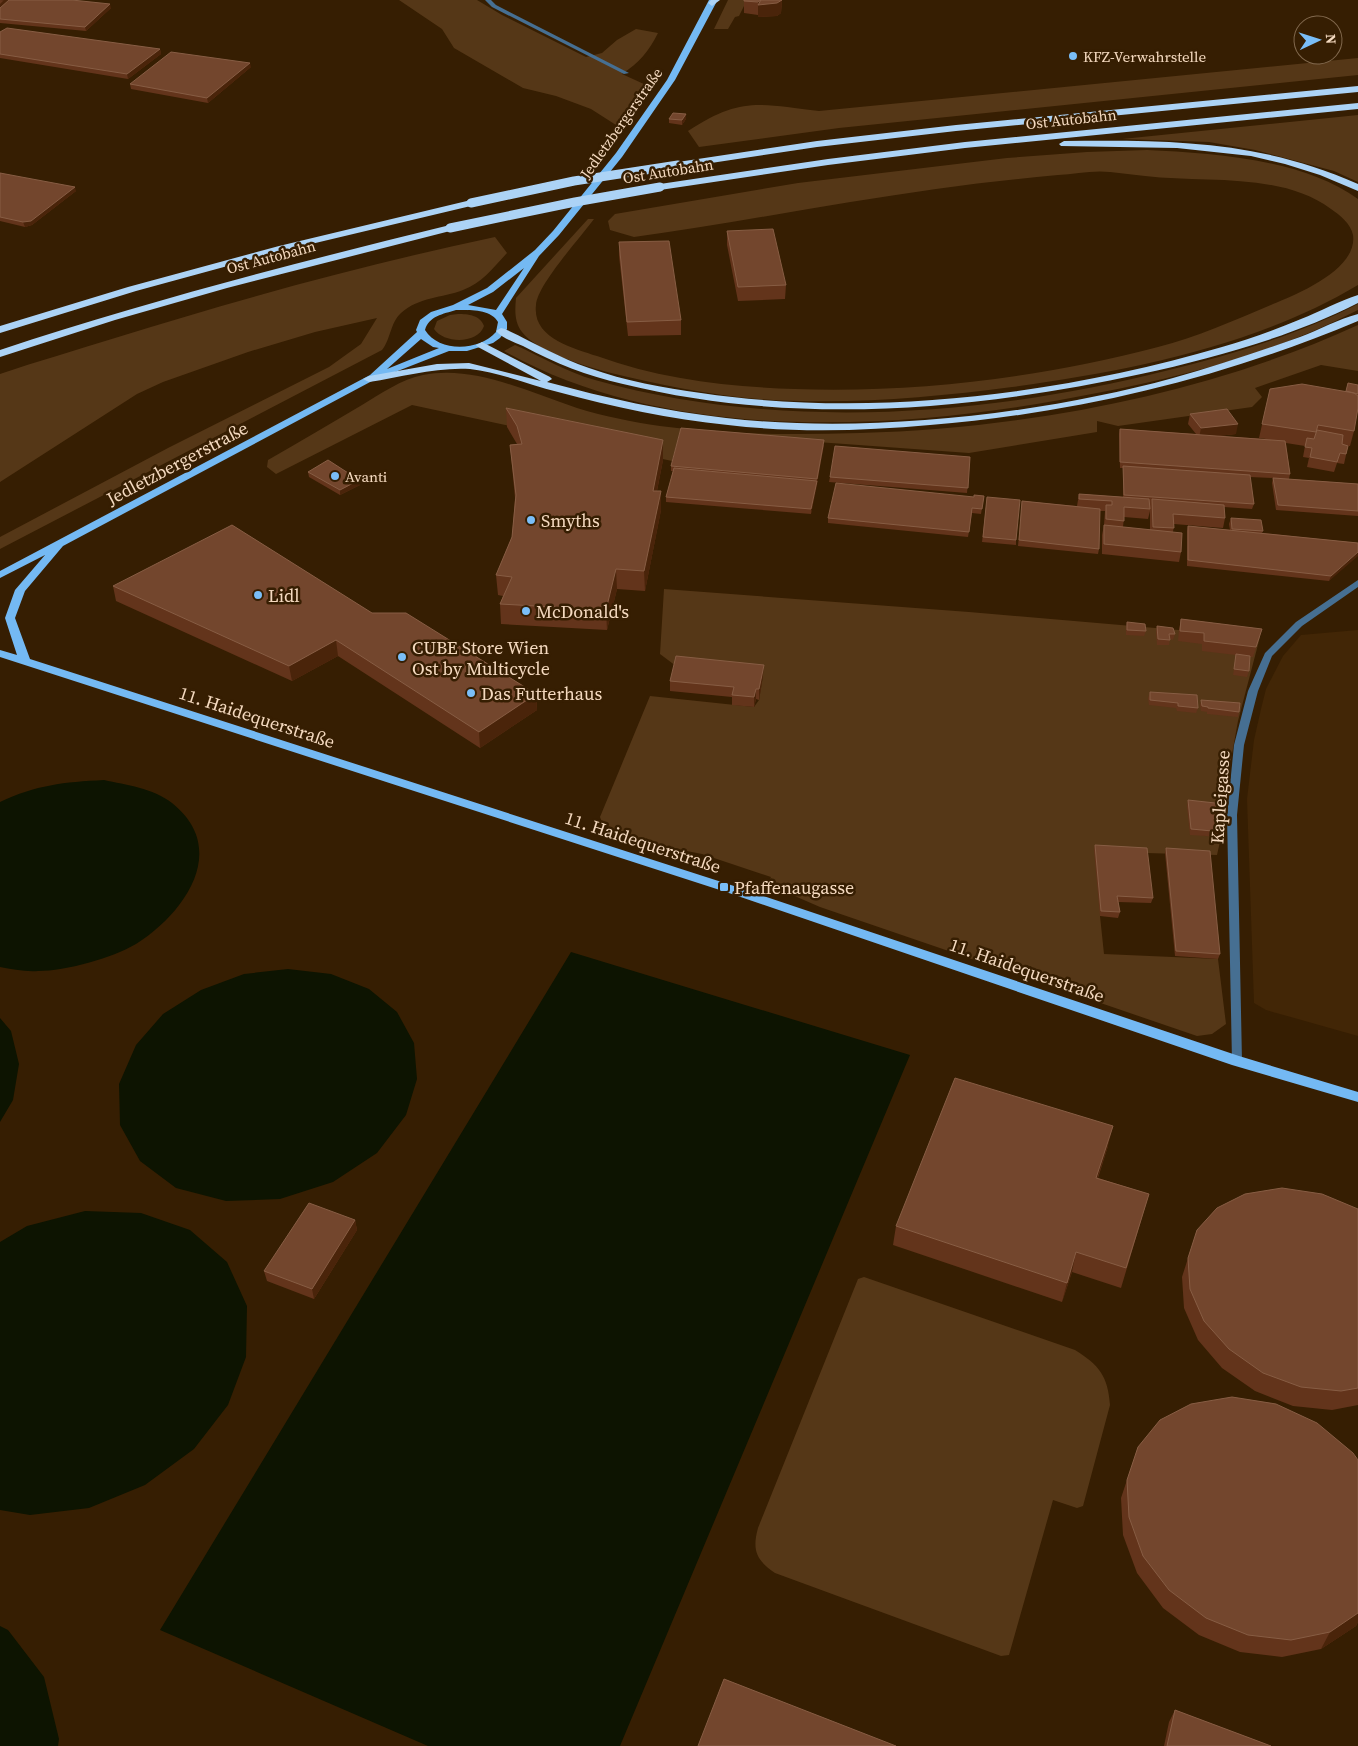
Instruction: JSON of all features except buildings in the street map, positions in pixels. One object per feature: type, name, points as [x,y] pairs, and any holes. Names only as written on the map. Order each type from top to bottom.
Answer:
[{"type":"highway","points":[[1342,89],[1358,85]]},
{"type":"highway","name":"Ost Autobahn","points":[[0,330],[132,289],[258,255],[471,203],[574,181],[817,144],[956,128],[1342,89],[1358,89]]},
{"type":"highway","name":"Ost Autobahn","points":[[0,354],[213,288],[291,266],[450,228],[575,202],[660,187],[828,162],[965,145],[1358,106]]},
{"type":"highway","points":[[965,145],[1006,148],[1057,144],[1154,143],[1207,146],[1254,153],[1300,164],[1338,178],[1358,188]]},
{"type":"highway","points":[[501,331],[550,358],[598,375],[672,392],[746,402],[846,406],[925,403],[1026,392],[1117,376],[1209,354],[1289,329],[1358,298]]},
{"type":"highway","points":[[369,379],[430,368],[469,366],[658,412],[754,424],[833,426],[951,420],[1064,405],[1193,377],[1305,340],[1358,317]]},
{"type":"highway","points":[[482,345],[540,376],[575,392]]},
{"type":"main road","name":"Jedletzbergerstraße","points":[[456,307],[490,290],[538,252],[556,234],[619,155],[671,80],[713,1]]},
{"type":"main road","name":"Jedletzbergerstraße","points":[[497,315],[538,252]]},
{"type":"main road","points":[[456,307],[479,308],[497,315],[503,326],[498,337],[482,345],[459,349],[448,348],[431,343],[421,334],[420,327],[424,320],[432,314],[456,307]]},
{"type":"main road","name":"Jedletzbergerstraße","points":[[369,379],[386,362],[421,334]]},
{"type":"main road","name":"Jedletzbergerstraße","points":[[0,575],[369,379],[448,348]]},
{"type":"main road","points":[[24,661],[10,618],[20,590],[63,541]]},
{"type":"main road","name":"11. Haidequerstraße","points":[[0,653],[730,889],[1236,1061],[1358,1097]]},
{"type":"street","points":[[488,0],[494,6],[626,73]]},
{"type":"street","name":"Kapleigasse","points":[[1236,1061],[1232,815],[1239,745],[1253,691],[1268,655],[1299,624],[1358,583]]},
{"type":"shaded area","points":[[399,0],[477,0],[502,15],[586,57],[602,53],[617,40],[636,29],[658,33],[643,56],[622,74],[646,85],[616,125],[591,109],[556,96],[523,88],[454,48],[442,29]]},
{"type":"shaded area","points":[[728,0],[747,0],[739,16],[735,17],[728,29],[714,29]]},
{"type":"shaded area","points":[[1358,58],[1358,75],[839,128],[699,147],[688,131],[723,112],[751,105],[781,106],[819,111],[1293,64],[1343,65],[1343,59]]},
{"type":"shaded area","points":[[1358,115],[1358,182],[1334,171],[1255,150],[1209,142],[1122,139]]},
{"type":"shaded area","points":[[1147,150],[1228,156],[1284,167],[1311,175],[1336,186],[1358,199],[1358,285],[1319,306],[1235,340],[1146,364],[1056,381],[1012,387],[918,397],[854,401],[791,401],[720,395],[607,372],[562,357],[538,345],[522,332],[516,320],[516,298],[588,219],[594,219],[551,274],[538,296],[536,305],[536,316],[540,326],[547,334],[566,345],[645,371],[720,384],[770,388],[841,390],[932,386],[1023,375],[1113,358],[1158,347],[1216,328],[1284,300],[1311,287],[1336,269],[1346,259],[1352,247],[1353,235],[1348,224],[1331,209],[1311,197],[1289,189],[1242,181],[1168,178],[1104,172],[1027,178],[951,187],[634,237],[610,230],[608,221],[615,214],[798,183],[1007,158]]},
{"type":"shaded area","points":[[495,237],[507,253],[482,279],[463,290],[423,301],[408,308],[397,317],[382,350],[0,549],[0,537],[168,448],[329,367],[361,344],[377,318],[315,332],[248,352],[163,382],[137,394],[0,482],[0,374],[256,296],[399,259]]},
{"type":"shaded area","points":[[1358,304],[1358,310],[1296,338],[1230,361],[1164,379],[1026,406],[951,416],[873,421],[795,422],[718,416],[642,403],[571,382],[504,351],[515,345],[584,377],[664,396],[735,407],[807,412],[880,412],[952,408],[1025,399],[1096,387],[1239,351],[1288,335]]},
{"type":"shaded area","points":[[450,315],[470,315],[480,319],[484,326],[481,332],[468,339],[460,340],[445,337],[434,329],[437,321]]},
{"type":"shaded area","points":[[1358,325],[1358,371],[1321,365],[1255,388],[1262,397],[1252,407],[1118,426],[1097,421],[1097,432],[969,453],[680,432],[672,461],[412,405],[276,474],[267,467],[268,460],[399,383],[423,375],[443,373],[482,377],[597,414],[639,423],[685,429],[785,434],[923,430],[1051,415],[1177,389],[1239,371],[1300,350]]},
{"type":"shaded area","points":[[664,589],[969,612],[1260,637],[1238,721],[1222,809],[1190,834],[1221,837],[1217,855],[1146,853],[1100,916],[1104,954],[1218,959],[1226,1024],[1212,1034],[1197,1036],[820,907],[767,884],[771,877],[702,854],[636,841],[605,830],[600,817],[650,696],[754,707],[759,700],[763,676],[676,666],[660,654]]},
{"type":"shaded area","points":[[1358,630],[1358,1036],[1266,1010],[1254,1003],[1247,799],[1254,740],[1266,689],[1283,656],[1301,635]]},
{"type":"shaded area","points":[[104,780],[139,788],[165,798],[189,821],[198,840],[199,860],[194,879],[184,898],[154,931],[136,944],[102,959],[62,969],[28,971],[0,967],[0,802],[13,796],[51,785]]},
{"type":"shaded area","points":[[571,952],[910,1055],[620,1746],[428,1746],[160,1630]]},
{"type":"shaded area","points":[[288,969],[331,974],[369,989],[397,1012],[414,1043],[417,1079],[406,1115],[377,1153],[333,1182],[280,1199],[226,1201],[176,1188],[140,1161],[120,1125],[119,1084],[136,1045],[163,1014],[201,990],[244,974]]},
{"type":"shaded area","points":[[0,1018],[11,1031],[19,1064],[13,1100],[0,1122]]},
{"type":"shaded area","points":[[85,1211],[141,1213],[190,1230],[227,1262],[247,1306],[246,1357],[228,1405],[194,1449],[145,1485],[89,1508],[30,1515],[0,1510],[0,1242],[27,1226]]},
{"type":"shaded area","points":[[864,1277],[1075,1350],[1096,1366],[1107,1386],[1110,1405],[1083,1506],[1077,1508],[1053,1500],[1009,1655],[1001,1656],[775,1573],[763,1564],[757,1554],[755,1542],[758,1528],[858,1279]]},
{"type":"shaded area","points":[[0,1626],[8,1630],[44,1677],[59,1739],[58,1746],[0,1746]]},
{"type":"place","name":"KFZ-Verwahrstelle","points":[[1073,56]]},
{"type":"place","name":"Avanti","points":[[335,476]]},
{"type":"place","name":"Smyths","points":[[531,520]]},
{"type":"place","name":"Lidl","points":[[258,595]]},
{"type":"place","name":"McDonald's","points":[[526,611]]},
{"type":"place","name":"CUBE Store Wien Ost by Multicycle","points":[[402,657]]},
{"type":"place","name":"Das Futterhaus","points":[[471,693]]},
{"type":"place","name":"Pfaffenaugasse","points":[[724,887]]}]
